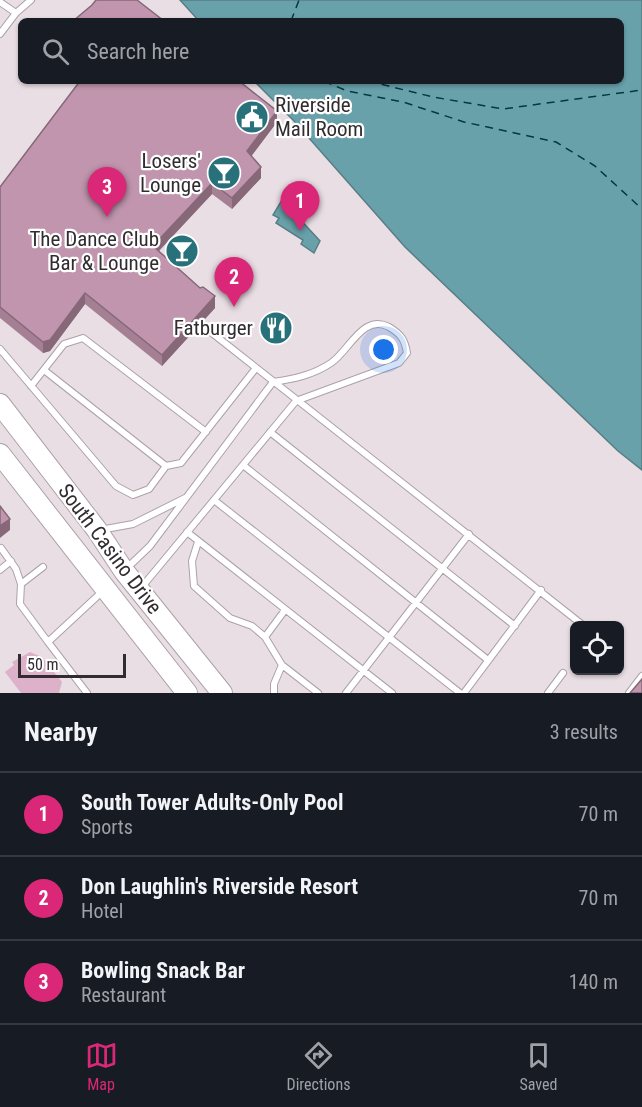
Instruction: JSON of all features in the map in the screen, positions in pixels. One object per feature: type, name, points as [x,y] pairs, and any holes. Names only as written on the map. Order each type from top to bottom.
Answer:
[{"type":"main road","name":"South Casino Drive","points":[[0,404],[97,530],[124,572],[222,693]]},
{"type":"main road","name":"South Casino Drive","points":[[0,454],[121,612],[187,693]]},
{"type":"main road","points":[[104,590],[124,572]]},
{"type":"main road","points":[[121,612],[139,591]]},
{"type":"lane","points":[[0,34],[16,13],[31,0]]},
{"type":"lane","points":[[0,2],[16,13]]},
{"type":"lane","points":[[124,572],[150,546],[273,382],[302,378],[332,363],[353,338],[371,324],[382,324],[396,331],[405,340],[406,353],[399,363],[296,401],[139,591]]},
{"type":"lane","points":[[207,329],[578,621]]},
{"type":"lane","points":[[32,386],[64,344],[83,338],[206,432]]},
{"type":"lane","points":[[0,349],[116,486],[133,495],[149,489],[166,466]]},
{"type":"lane","points":[[44,370],[166,466],[181,464],[256,368]]},
{"type":"lane","points":[[270,432],[515,626]]},
{"type":"lane","points":[[243,465],[488,660]]},
{"type":"lane","points":[[97,530],[134,524],[186,497]]},
{"type":"lane","points":[[214,500],[462,693],[541,591]]},
{"type":"lane","points":[[188,532],[392,693]]},
{"type":"lane","points":[[346,693],[469,534]]},
{"type":"lane","points":[[198,542],[192,561],[194,586],[230,618],[252,626],[265,637],[282,665],[318,693]]},
{"type":"lane","points":[[1,548],[16,569],[21,584],[20,604],[87,693]]},
{"type":"lane","points":[[0,570],[11,561]]},
{"type":"lane","points":[[21,584],[43,567]]},
{"type":"lane","points":[[48,642],[104,590]]},
{"type":"lane","points":[[265,637],[285,609]]},
{"type":"lane","points":[[274,693],[274,684],[282,665]]},
{"type":"lane","points":[[548,693],[563,674]]},
{"type":"lane","points":[[629,693],[642,676]]},
{"type":"shaded area","points":[[30,652],[42,657],[62,682],[59,693],[21,693],[5,672],[14,665],[12,662]]},
{"type":"water","points":[[180,0],[642,0],[642,470],[618,451],[405,247],[294,121],[257,84],[624,84],[624,18],[196,18]]},
{"type":"water","points":[[282,200],[320,241],[314,253],[301,244],[303,240],[276,223],[279,218],[273,215]]},
{"type":"building","points":[[96,0],[137,0],[160,18],[77,18]]},
{"type":"building","points":[[78,84],[243,84],[277,111],[247,151],[261,167],[232,198],[212,183],[153,246],[200,288],[203,287],[215,296],[162,355],[85,293],[50,340],[43,342],[0,307],[0,187]]},
{"type":"building","points":[[0,506],[10,519],[0,526]]},
{"type":"building","points":[[642,679],[642,693],[630,693]]},
{"type":"ferry route","points":[[292,18],[299,0]]},
{"type":"ferry route","points":[[331,84],[347,91],[403,102],[464,122],[556,142],[595,166],[642,209]]},
{"type":"ferry route","points":[[380,84],[433,97],[503,109],[642,90]]},
{"type":"place","name":"Riverside Mail Room","points":[[252,117]]},
{"type":"place","name":"Losers' Lounge","points":[[224,173]]},
{"type":"place","name":"Bowling Snack Bar","points":[[107,217]]},
{"type":"place","name":"South Tower Adults-Only Pool","points":[[300,231]]},
{"type":"place","name":"The Dance Club Bar & Lounge","points":[[182,251]]},
{"type":"place","name":"Don Laughlin's Riverside Resort","points":[[234,307]]},
{"type":"place","name":"Fatburger","points":[[276,328]]}]
